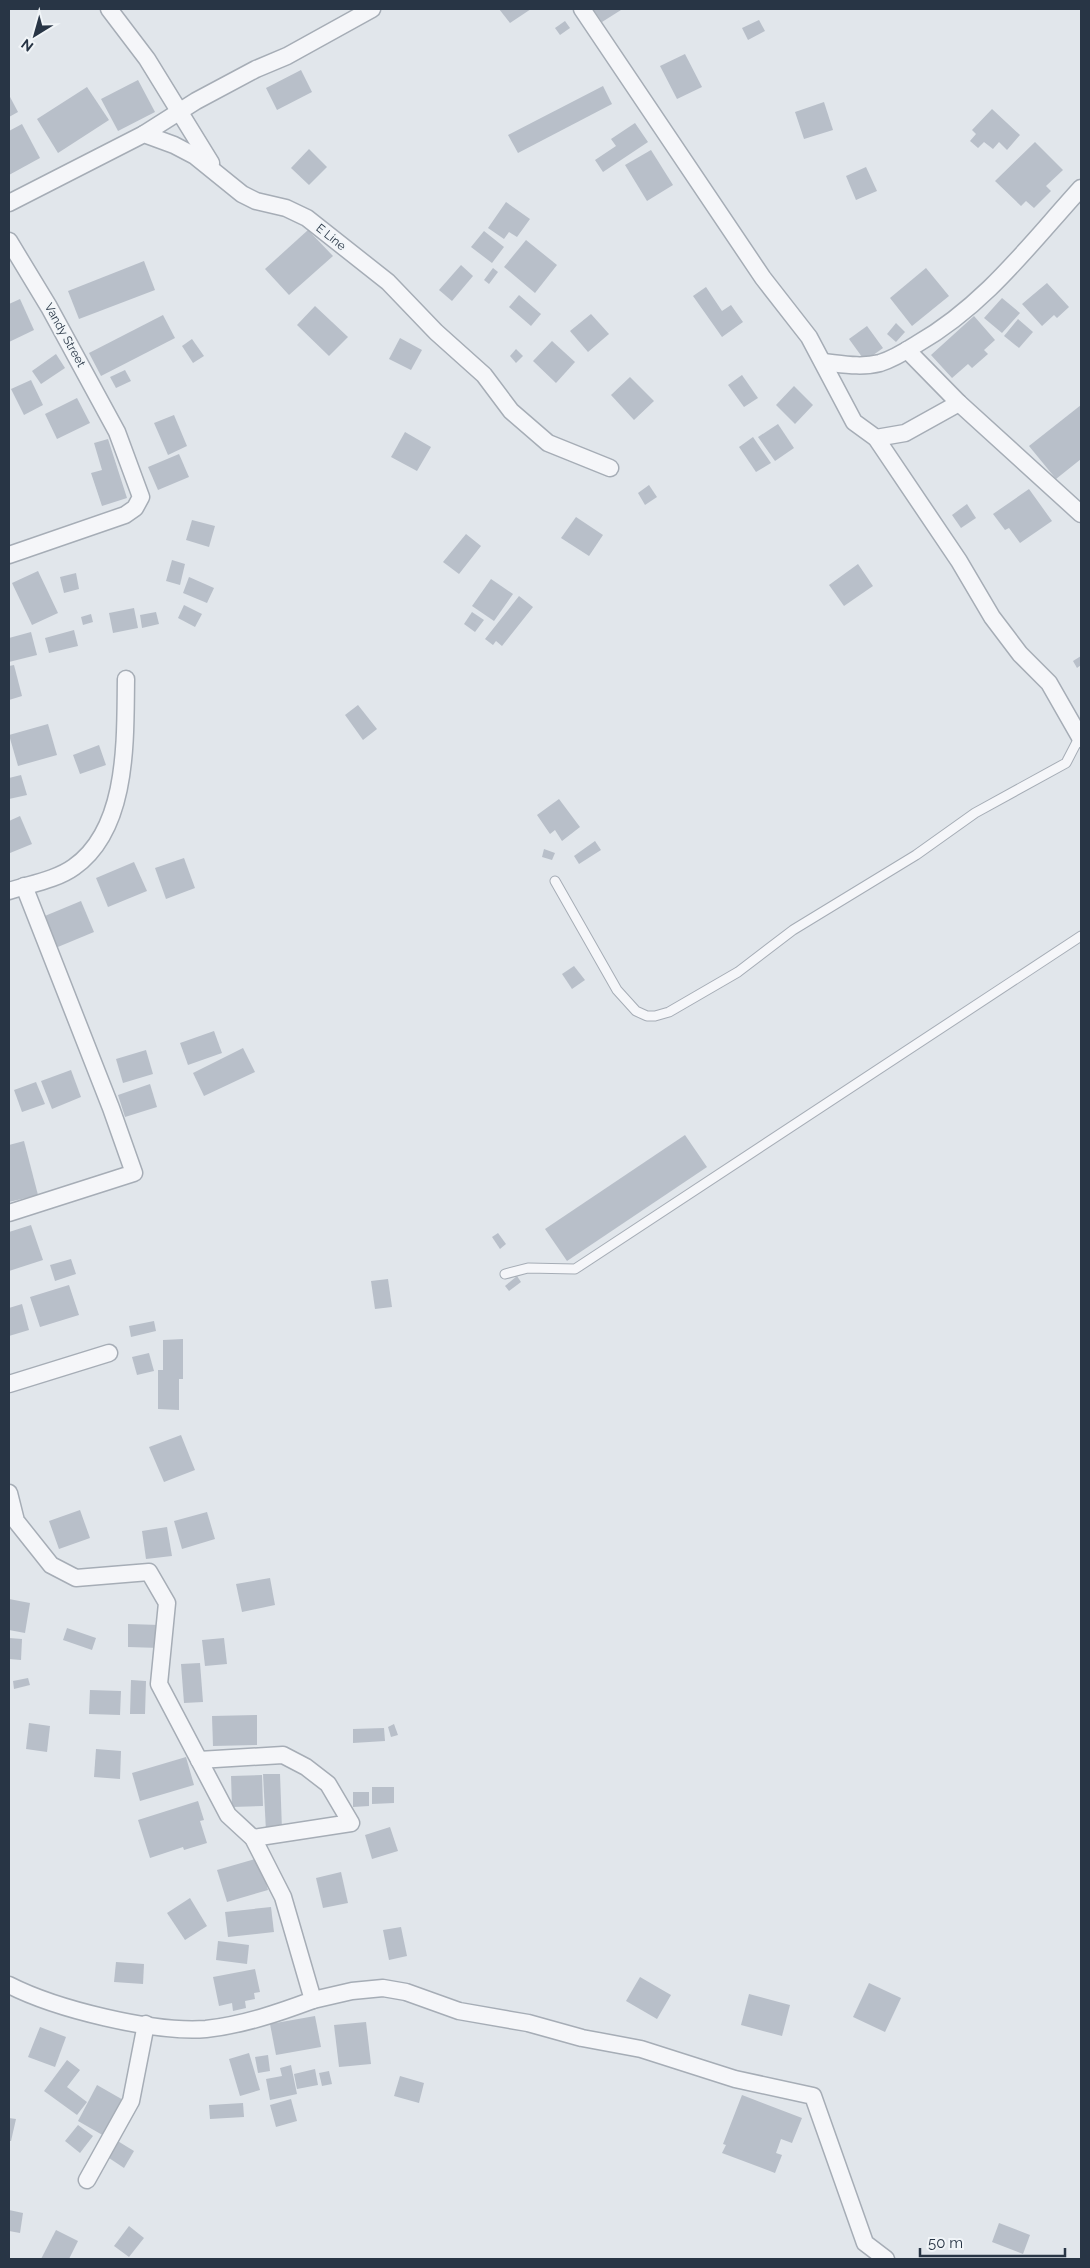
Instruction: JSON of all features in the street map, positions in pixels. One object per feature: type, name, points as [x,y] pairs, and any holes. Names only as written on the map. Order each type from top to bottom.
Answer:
[{"type":"street","points":[[109,9],[147,59],[218,174]]},
{"type":"street","points":[[9,203],[144,134],[196,101],[256,69],[287,56],[372,9]]},
{"type":"street","points":[[582,9],[763,278],[809,337],[854,422],[876,438],[958,561],[992,617],[1020,654],[1049,683],[1080,737]]},
{"type":"street","name":"E Line","points":[[144,134],[174,145],[195,156],[242,194],[256,201],[286,208],[307,218],[388,282],[436,332],[484,375],[511,412],[548,443],[610,468]]},
{"type":"street","points":[[823,362],[866,365],[881,362],[938,333],[978,300],[1012,268],[1081,188]]},
{"type":"street","name":"Vandy Street","points":[[9,240],[50,307],[117,432],[140,497],[135,508],[125,515],[9,555]]},
{"type":"street","points":[[907,350],[959,403],[1081,514]]},
{"type":"street","points":[[876,438],[904,433],[959,403]]},
{"type":"street","points":[[9,1213],[134,1173],[111,1108],[16,888],[59,875],[73,868],[89,854],[101,838],[111,818],[121,772],[125,741],[126,679]]},
{"type":"street","points":[[9,1384],[109,1354]]},
{"type":"street","points":[[9,1493],[16,1521],[51,1565],[76,1578],[149,1572],[167,1603],[159,1684],[228,1814],[253,1838],[283,1897],[313,2000]]},
{"type":"street","points":[[199,1760],[283,1755],[306,1767],[328,1784],[351,1823],[253,1838]]},
{"type":"street","points":[[9,1985],[63,2006],[146,2024],[175,2028],[205,2029],[269,2016],[313,2000],[352,1991],[383,1988],[406,1992],[459,2011],[528,2023],[582,2038],[641,2050],[735,2079],[813,2096],[865,2243],[886,2259]]},
{"type":"street","points":[[87,2180],[131,2101],[146,2024]]},
{"type":"lane","points":[[555,881],[617,990],[636,1011],[647,1016],[655,1016],[669,1012],[738,972],[793,930],[916,855],[975,813],[1066,763],[1080,737]]},
{"type":"lane","points":[[505,1274],[528,1268],[575,1269],[1081,936]]},
{"type":"building","points":[[499,9],[531,9],[510,23]]},
{"type":"building","points":[[593,9],[620,9],[621,10],[602,22]]},
{"type":"building","points":[[759,20],[765,31],[748,40],[742,28]]},
{"type":"building","points":[[565,21],[570,28],[560,35],[555,28]]},
{"type":"building","points":[[685,54],[702,87],[677,99],[660,66]]},
{"type":"building","points":[[301,70],[312,92],[277,110],[266,88]]},
{"type":"building","points":[[138,80],[155,112],[118,131],[101,99]]},
{"type":"building","points":[[603,86],[612,104],[518,153],[508,135]]},
{"type":"building","points":[[87,87],[109,120],[58,153],[37,119]]},
{"type":"building","points":[[9,95],[18,112],[9,117]]},
{"type":"building","points":[[824,102],[833,130],[804,139],[795,112]]},
{"type":"building","points":[[992,109],[1020,135],[1007,150],[999,142],[993,149],[984,142],[978,148],[970,141],[976,134],[972,130]]},
{"type":"building","points":[[635,123],[648,142],[603,172],[595,160],[616,146],[611,139]]},
{"type":"building","points":[[22,124],[40,158],[9,175],[9,131]]},
{"type":"building","points":[[1035,142],[1063,170],[1046,186],[1051,191],[1034,208],[1026,201],[1021,206],[995,181]]},
{"type":"building","points":[[309,149],[327,167],[309,185],[291,168]]},
{"type":"building","points":[[651,150],[673,185],[647,201],[625,165]]},
{"type":"building","points":[[866,167],[877,191],[856,200],[846,176]]},
{"type":"building","points":[[506,202],[530,219],[517,237],[509,232],[504,239],[488,228]]},
{"type":"building","points":[[308,230],[333,256],[289,295],[265,269]]},
{"type":"building","points":[[484,231],[504,247],[492,263],[471,247]]},
{"type":"building","points":[[526,240],[557,265],[535,293],[504,267]]},
{"type":"building","points":[[144,261],[155,290],[79,319],[68,291]]},
{"type":"building","points":[[461,265],[473,276],[452,301],[439,290]]},
{"type":"building","points":[[493,268],[498,272],[489,284],[484,280]]},
{"type":"building","points":[[926,268],[949,296],[912,326],[890,298]]},
{"type":"building","points":[[1047,283],[1069,307],[1057,318],[1054,315],[1042,326],[1022,304]]},
{"type":"building","points":[[706,287],[722,311],[731,305],[743,322],[722,337],[693,296]]},
{"type":"building","points":[[519,295],[541,314],[531,326],[509,307]]},
{"type":"building","points":[[1002,298],[1020,313],[1002,333],[984,318]]},
{"type":"building","points":[[20,299],[34,330],[9,342],[9,304]]},
{"type":"building","points":[[315,306],[348,337],[329,356],[297,325]]},
{"type":"building","points":[[591,314],[609,334],[588,352],[570,331]]},
{"type":"building","points":[[163,315],[175,338],[101,376],[89,353]]},
{"type":"building","points":[[974,316],[995,340],[984,350],[988,354],[972,368],[968,364],[952,378],[931,355]]},
{"type":"building","points":[[1018,319],[1033,332],[1019,348],[1004,336]]},
{"type":"building","points":[[896,323],[905,332],[896,342],[887,334]]},
{"type":"building","points":[[867,326],[883,348],[865,361],[849,339]]},
{"type":"building","points":[[400,338],[422,350],[411,370],[389,359]]},
{"type":"building","points":[[192,339],[204,356],[193,363],[182,346]]},
{"type":"building","points":[[552,341],[575,362],[556,383],[533,361]]},
{"type":"building","points":[[516,349],[523,356],[516,363],[510,356]]},
{"type":"building","points":[[56,354],[65,368],[41,384],[32,371]]},
{"type":"building","points":[[125,370],[131,381],[116,388],[110,377]]},
{"type":"building","points":[[742,375],[758,398],[744,407],[728,385]]},
{"type":"building","points":[[630,377],[654,401],[634,420],[611,395]]},
{"type":"building","points":[[31,380],[43,405],[24,415],[11,389]]},
{"type":"building","points":[[794,386],[813,405],[795,424],[776,405]]},
{"type":"building","points":[[77,398],[90,423],[57,439],[45,414]]},
{"type":"building","points":[[1081,405],[1081,459],[1056,479],[1029,446]]},
{"type":"building","points":[[174,415],[187,446],[168,455],[154,423]]},
{"type":"building","points":[[778,424],[794,448],[775,461],[758,437]]},
{"type":"building","points":[[405,432],[431,447],[417,471],[391,457]]},
{"type":"building","points":[[753,437],[771,463],[756,472],[739,447]]},
{"type":"building","points":[[108,439],[127,498],[102,506],[91,473],[102,470],[94,443]]},
{"type":"building","points":[[179,454],[189,477],[158,490],[148,467]]},
{"type":"building","points":[[649,485],[657,497],[645,505],[638,493]]},
{"type":"building","points":[[1029,489],[1052,521],[1020,543],[1009,528],[1005,530],[993,514]]},
{"type":"building","points":[[967,504],[976,518],[961,528],[952,515]]},
{"type":"building","points":[[576,517],[603,535],[589,556],[561,538]]},
{"type":"building","points":[[192,520],[215,526],[209,547],[186,540]]},
{"type":"building","points":[[466,534],[481,546],[459,574],[443,562]]},
{"type":"building","points":[[172,560],[185,564],[180,585],[166,581]]},
{"type":"building","points":[[858,564],[873,586],[844,606],[829,585]]},
{"type":"building","points":[[38,571],[58,613],[32,625],[12,583]]},
{"type":"building","points":[[76,573],[79,589],[64,593],[60,577]]},
{"type":"building","points":[[189,577],[214,588],[207,603],[183,593]]},
{"type":"building","points":[[491,579],[513,594],[494,621],[472,606]]},
{"type":"building","points":[[519,596],[533,607],[502,646],[496,641],[493,645],[485,639]]},
{"type":"building","points":[[184,605],[202,614],[195,627],[178,618]]},
{"type":"building","points":[[134,608],[138,628],[113,633],[109,613]]},
{"type":"building","points":[[156,612],[159,624],[142,628],[140,615]]},
{"type":"building","points":[[472,612],[484,620],[475,632],[464,624]]},
{"type":"building","points":[[91,614],[93,622],[83,625],[81,617]]},
{"type":"building","points":[[74,630],[78,646],[49,653],[45,638]]},
{"type":"building","points":[[31,632],[37,655],[9,662],[9,638]]},
{"type":"building","points":[[1081,656],[1081,665],[1077,668],[1073,661]]},
{"type":"building","points":[[14,665],[22,696],[9,700],[9,666]]},
{"type":"building","points":[[358,705],[377,729],[363,740],[345,715]]},
{"type":"building","points":[[48,724],[57,755],[18,766],[9,735]]},
{"type":"building","points":[[99,745],[106,765],[80,774],[73,755]]},
{"type":"building","points":[[21,775],[27,795],[9,799],[9,778]]},
{"type":"building","points":[[559,799],[580,827],[562,841],[555,830],[550,834],[537,815]]},
{"type":"building","points":[[20,816],[32,844],[10,853],[9,821]]},
{"type":"building","points":[[595,841],[601,850],[579,864],[574,856]]},
{"type":"building","points":[[544,849],[555,853],[552,860],[542,857]]},
{"type":"building","points":[[184,858],[195,888],[166,899],[155,868]]},
{"type":"building","points":[[134,862],[147,891],[108,907],[96,878]]},
{"type":"building","points":[[81,901],[94,932],[53,949],[40,918]]},
{"type":"building","points":[[574,966],[585,980],[572,989],[562,974]]},
{"type":"building","points":[[214,1031],[222,1053],[188,1065],[180,1043]]},
{"type":"building","points":[[243,1048],[255,1072],[204,1096],[193,1073]]},
{"type":"building","points":[[146,1050],[153,1074],[123,1083],[116,1059]]},
{"type":"building","points":[[71,1070],[81,1097],[52,1109],[41,1081]]},
{"type":"building","points":[[36,1082],[45,1104],[22,1112],[14,1090]]},
{"type":"building","points":[[150,1084],[157,1107],[125,1117],[118,1095]]},
{"type":"building","points":[[685,1135],[707,1167],[567,1261],[545,1229]]},
{"type":"building","points":[[24,1141],[38,1195],[9,1202],[9,1145]]},
{"type":"building","points":[[31,1225],[43,1260],[9,1271],[9,1232]]},
{"type":"building","points":[[498,1233],[506,1244],[500,1249],[492,1237]]},
{"type":"building","points":[[71,1259],[76,1274],[55,1281],[50,1265]]},
{"type":"building","points":[[517,1276],[521,1282],[509,1291],[505,1286]]},
{"type":"building","points":[[388,1279],[392,1307],[375,1309],[371,1281]]},
{"type":"building","points":[[69,1285],[79,1315],[40,1327],[30,1297]]},
{"type":"building","points":[[22,1304],[29,1330],[9,1336],[9,1308]]},
{"type":"building","points":[[154,1321],[156,1331],[131,1337],[129,1326]]},
{"type":"building","points":[[183,1339],[183,1379],[179,1379],[179,1410],[158,1409],[158,1370],[163,1370],[163,1340]]},
{"type":"building","points":[[149,1353],[154,1371],[137,1375],[132,1357]]},
{"type":"building","points":[[181,1435],[195,1470],[164,1482],[149,1447]]},
{"type":"building","points":[[80,1510],[90,1538],[59,1549],[49,1521]]},
{"type":"building","points":[[207,1512],[215,1539],[182,1549],[174,1521]]},
{"type":"building","points":[[167,1527],[172,1556],[146,1559],[142,1531]]},
{"type":"building","points":[[270,1578],[275,1605],[242,1612],[236,1584]]},
{"type":"building","points":[[9,1599],[30,1603],[25,1633],[9,1630]]},
{"type":"building","points":[[128,1624],[160,1625],[160,1648],[128,1647]]},
{"type":"building","points":[[67,1628],[96,1638],[92,1650],[63,1640]]},
{"type":"building","points":[[9,1638],[22,1639],[21,1660],[9,1659]]},
{"type":"building","points":[[224,1638],[227,1664],[205,1666],[202,1640]]},
{"type":"building","points":[[200,1663],[203,1702],[184,1703],[181,1664]]},
{"type":"building","points":[[28,1678],[30,1685],[14,1689],[13,1681]]},
{"type":"building","points":[[131,1680],[146,1681],[145,1714],[130,1714]]},
{"type":"building","points":[[90,1690],[121,1691],[120,1715],[89,1714]]},
{"type":"building","points":[[257,1715],[257,1745],[213,1746],[212,1716]]},
{"type":"building","points":[[29,1723],[50,1726],[47,1752],[26,1749]]},
{"type":"building","points":[[394,1724],[398,1735],[391,1737],[388,1727]]},
{"type":"building","points":[[384,1728],[385,1741],[353,1743],[353,1729]]},
{"type":"building","points":[[96,1749],[121,1751],[120,1779],[94,1777]]},
{"type":"building","points":[[186,1757],[194,1785],[140,1801],[132,1773]]},
{"type":"building","points":[[263,1774],[280,1774],[282,1830],[266,1831]]},
{"type":"building","points":[[262,1775],[263,1806],[232,1807],[231,1776]]},
{"type":"building","points":[[372,1787],[394,1787],[394,1803],[372,1804]]},
{"type":"building","points":[[353,1792],[369,1792],[369,1806],[353,1807]]},
{"type":"building","points":[[198,1801],[204,1820],[200,1821],[207,1843],[184,1850],[183,1847],[150,1858],[138,1820]]},
{"type":"building","points":[[390,1827],[398,1851],[372,1859],[365,1835]]},
{"type":"building","points":[[259,1858],[268,1890],[227,1902],[217,1870]]},
{"type":"building","points":[[341,1872],[348,1903],[323,1908],[316,1878]]},
{"type":"building","points":[[190,1898],[207,1926],[185,1940],[167,1913]]},
{"type":"building","points":[[271,1907],[274,1932],[228,1937],[225,1912]]},
{"type":"building","points":[[401,1927],[407,1956],[389,1960],[383,1930]]},
{"type":"building","points":[[218,1941],[249,1945],[247,1964],[216,1960]]},
{"type":"building","points":[[116,1962],[144,1964],[143,1984],[114,1982]]},
{"type":"building","points":[[255,1969],[260,1992],[254,1993],[255,1999],[245,2001],[246,2008],[233,2011],[232,2003],[219,2006],[213,1977]]},
{"type":"building","points":[[640,1977],[671,1995],[657,2019],[626,2001]]},
{"type":"building","points":[[869,1983],[901,1998],[885,2032],[853,2017]]},
{"type":"building","points":[[749,1994],[790,2005],[782,2036],[741,2025]]},
{"type":"building","points":[[315,2016],[321,2047],[276,2055],[270,2024]]},
{"type":"building","points":[[366,2022],[371,2064],[339,2067],[334,2025]]},
{"type":"building","points":[[40,2027],[66,2037],[55,2067],[28,2057]]},
{"type":"building","points":[[249,2053],[260,2090],[240,2096],[229,2059]]},
{"type":"building","points":[[268,2055],[270,2071],[258,2073],[255,2057]]},
{"type":"building","points":[[67,2060],[80,2070],[67,2087],[87,2102],[77,2115],[44,2091]]},
{"type":"building","points":[[291,2065],[297,2094],[270,2100],[266,2079],[282,2076],[280,2068]]},
{"type":"building","points":[[315,2069],[318,2085],[297,2089],[294,2074]]},
{"type":"building","points":[[329,2071],[332,2084],[322,2086],[319,2073]]},
{"type":"building","points":[[400,2076],[424,2083],[419,2103],[394,2096]]},
{"type":"building","points":[[97,2085],[125,2101],[106,2137],[78,2121]]},
{"type":"building","points":[[742,2095],[802,2118],[792,2143],[781,2139],[776,2153],[782,2155],[775,2173],[722,2153],[726,2145],[723,2144]]},
{"type":"building","points":[[291,2099],[297,2121],[276,2127],[270,2105]]},
{"type":"building","points":[[243,2103],[244,2117],[210,2119],[209,2105]]},
{"type":"building","points":[[9,2118],[16,2119],[11,2141],[9,2141]]},
{"type":"building","points":[[78,2125],[93,2136],[80,2153],[65,2141]]},
{"type":"building","points":[[116,2140],[134,2151],[124,2168],[106,2156]]},
{"type":"building","points":[[9,2210],[23,2213],[20,2233],[9,2231]]},
{"type":"building","points":[[999,2223],[1030,2235],[1023,2254],[992,2242]]},
{"type":"building","points":[[129,2226],[144,2238],[129,2257],[114,2246]]},
{"type":"building","points":[[56,2230],[78,2241],[69,2259],[41,2259]]}]
